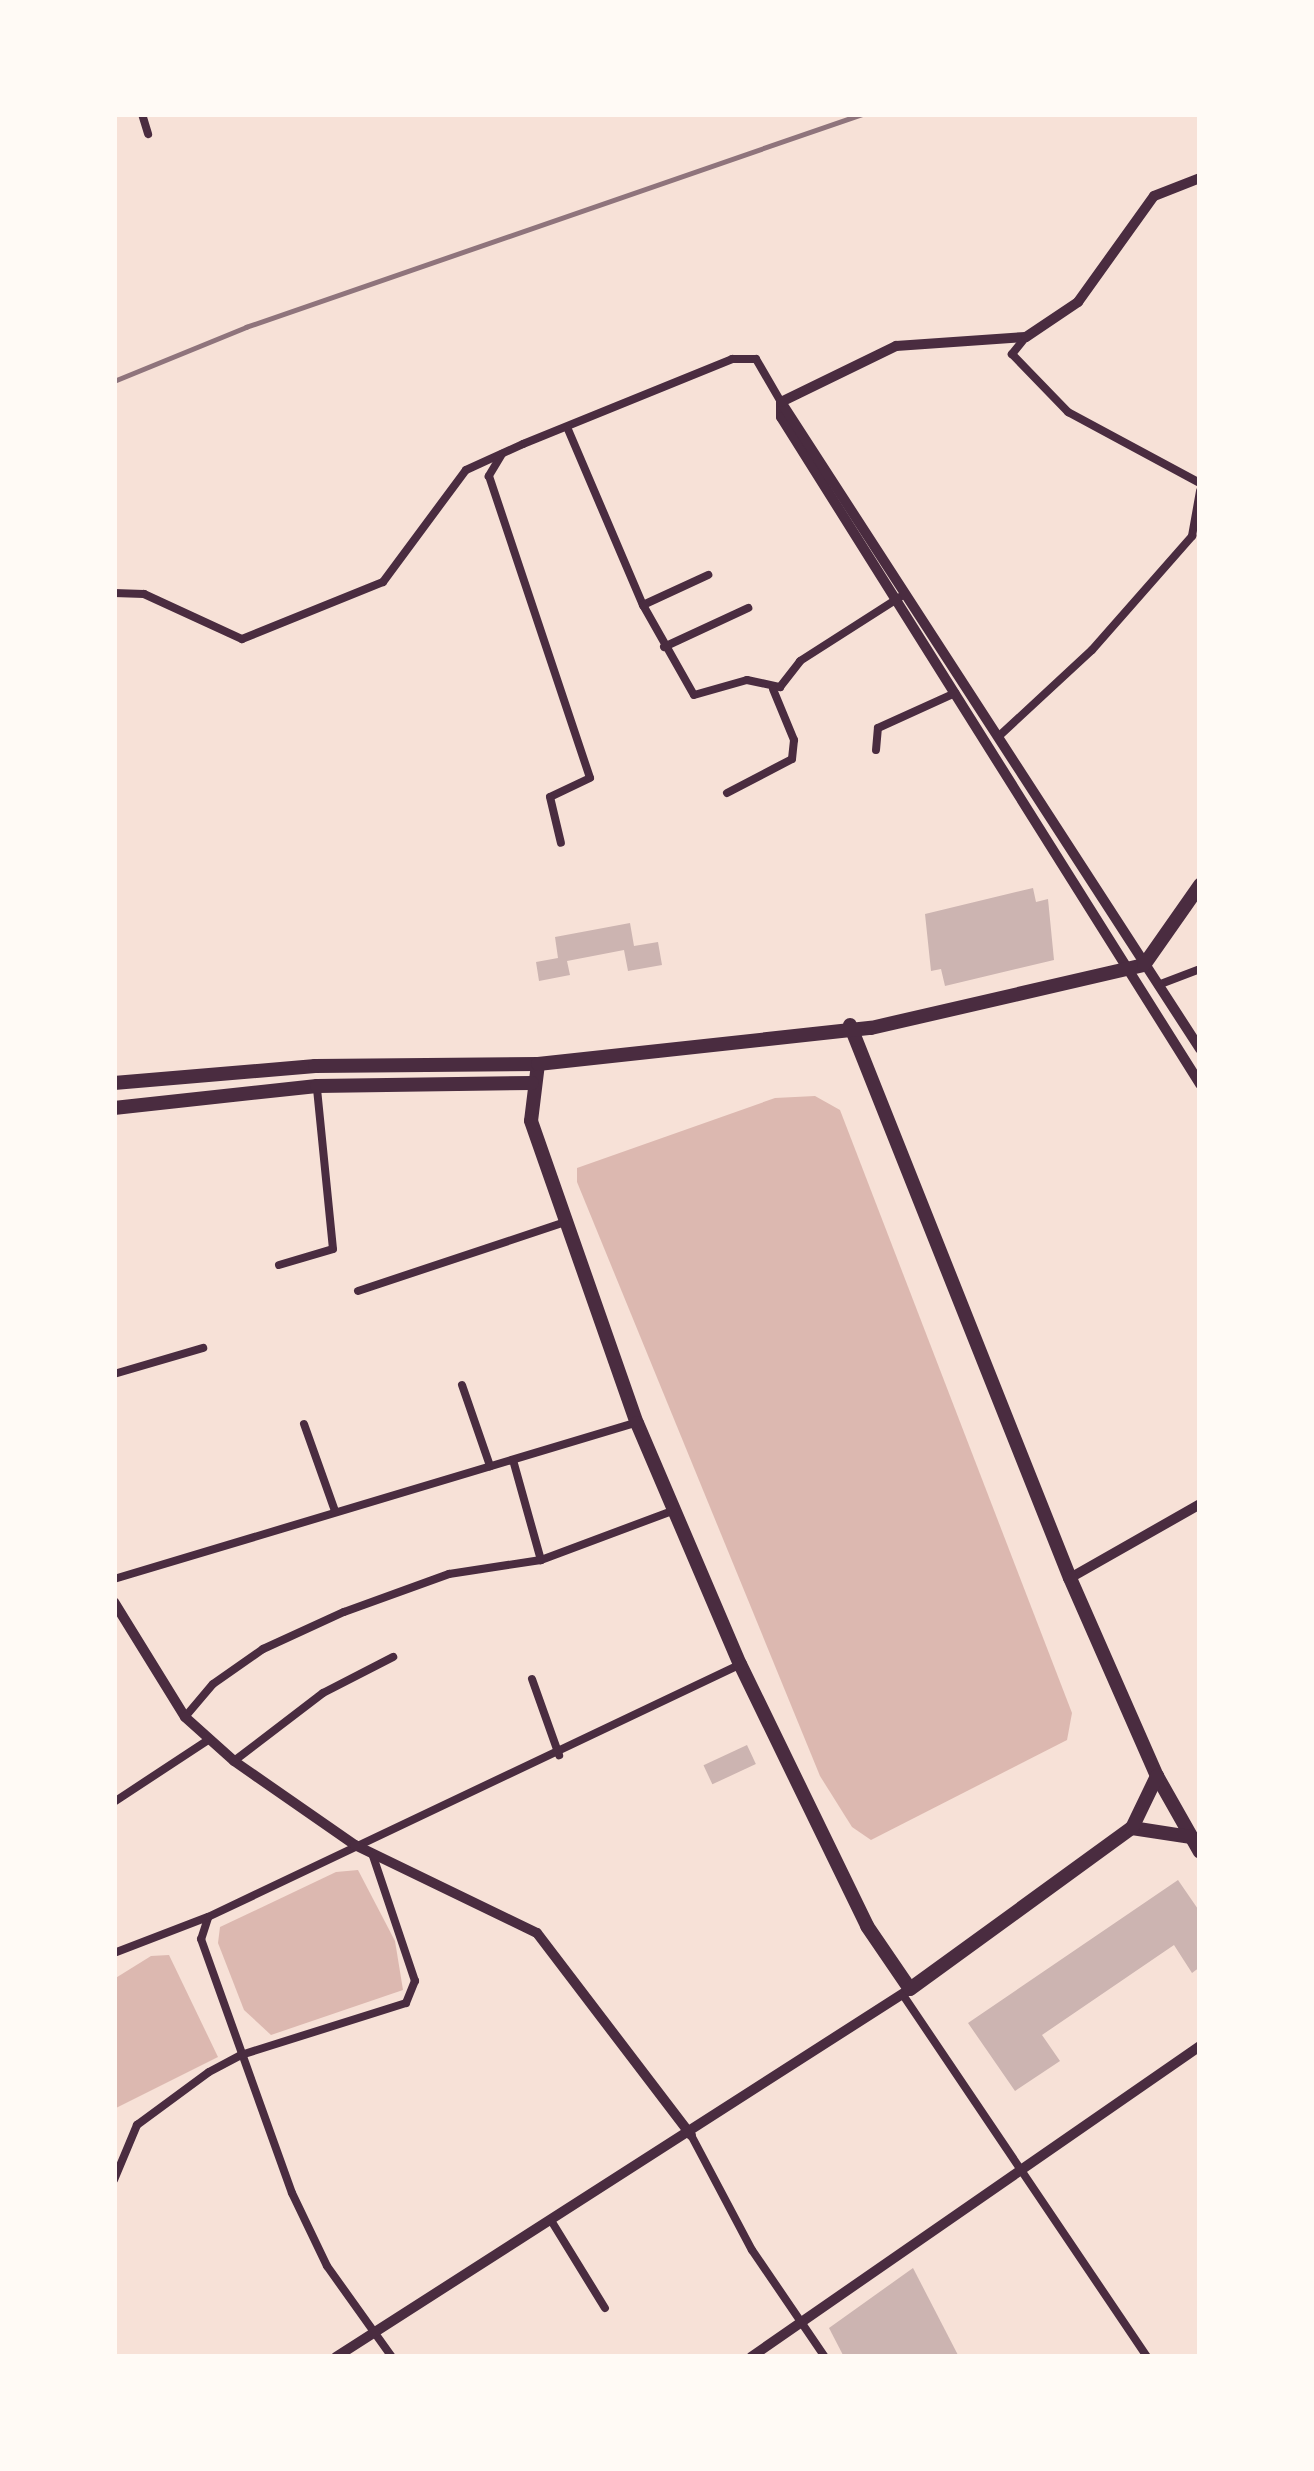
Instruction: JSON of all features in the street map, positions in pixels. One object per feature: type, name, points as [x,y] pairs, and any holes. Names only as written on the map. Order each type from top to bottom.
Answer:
[{"type":"main road","points":[[114,1083],[315,1066],[538,1064],[853,1032],[1136,967],[1200,885]]},
{"type":"main road","points":[[853,1032],[1070,1578],[1156,1776],[1200,1852]]},
{"type":"main road","points":[[538,1064],[532,1083],[531,1121],[637,1423],[740,1664],[906,1992],[1132,1828],[1156,1776]]},
{"type":"main road","points":[[114,1108],[317,1087],[532,1083]]},
{"type":"main road","points":[[1132,1828],[1191,1837]]},
{"type":"street","points":[[142,114],[148,134]]},
{"type":"street","points":[[998,737],[1092,650],[1192,536],[1200,487],[1068,412],[1012,354],[1026,337],[1078,302],[1154,196],[1200,178]]},
{"type":"street","points":[[781,402],[896,346],[1026,337]]},
{"type":"street","points":[[114,593],[144,594],[242,639],[383,582],[466,470],[732,358],[756,358],[902,597],[998,737],[1200,1084]]},
{"type":"street","points":[[567,427],[644,605],[694,695],[747,680],[773,689],[794,740],[792,759],[727,793]]},
{"type":"street","points":[[503,453],[489,476],[590,778],[550,797],[561,843]]},
{"type":"street","points":[[644,605],[708,575]]},
{"type":"street","points":[[773,689],[800,661],[902,597]]},
{"type":"street","points":[[902,597],[955,693],[1136,967],[1158,985],[1200,1049]]},
{"type":"street","points":[[664,647],[748,608]]},
{"type":"street","points":[[876,750],[878,728],[955,693]]},
{"type":"street","points":[[1158,985],[1200,969]]},
{"type":"street","points":[[279,1265],[333,1249],[317,1087]]},
{"type":"street","points":[[358,1291],[563,1222]]},
{"type":"street","points":[[114,1374],[202,1348]]},
{"type":"street","points":[[462,1385],[490,1466]]},
{"type":"street","points":[[114,1580],[637,1423]]},
{"type":"street","points":[[304,1424],[335,1511]]},
{"type":"street","points":[[513,1460],[541,1560]]},
{"type":"street","points":[[1070,1578],[1200,1504]]},
{"type":"street","points":[[185,1717],[213,1684],[263,1649],[344,1612],[449,1574],[541,1560],[672,1511]]},
{"type":"street","points":[[114,1603],[185,1717],[234,1761],[355,1844],[537,1933],[691,2135],[752,2250],[825,2357]]},
{"type":"street","points":[[234,1761],[322,1693],[392,1657]]},
{"type":"street","points":[[114,1953],[208,1917],[355,1844],[560,1755],[740,1664]]},
{"type":"street","points":[[532,1679],[560,1755]]},
{"type":"street","points":[[114,1802],[208,1740]]},
{"type":"street","points":[[114,2180],[137,2125],[241,2055],[406,2003],[415,1981],[372,1853]]},
{"type":"street","points":[[208,1917],[201,1939],[241,2055],[327,2266],[392,2357]]},
{"type":"street","points":[[178,1930],[201,1939]]},
{"type":"street","points":[[336,2357],[691,2135],[906,1992],[1148,2357]]},
{"type":"street","points":[[752,2357],[1200,2046]]},
{"type":"street","points":[[552,2222],[605,2308]]},
{"type":"shaded area","points":[[815,1096],[840,1110],[1072,1713],[1067,1740],[871,1840],[852,1827],[820,1776],[577,1182],[577,1168],[775,1098]]},
{"type":"shaded area","points":[[358,1870],[395,1941],[403,1990],[271,2035],[244,2010],[218,1943],[220,1927],[336,1872]]},
{"type":"shaded area","points":[[169,1955],[218,2057],[114,2109],[114,1979],[151,1956]]},
{"type":"building","points":[[1033,888],[1036,902],[1048,899],[1054,960],[945,986],[941,969],[931,971],[925,914]]},
{"type":"building","points":[[630,923],[634,946],[658,942],[662,965],[628,971],[624,950],[567,961],[570,975],[539,981],[536,962],[558,958],[555,937]]},
{"type":"building","points":[[747,1745],[756,1764],[712,1784],[703,1765]]},
{"type":"building","points":[[1178,1880],[1200,1912],[1200,1967],[1192,1973],[1174,1945],[1042,2035],[1060,2061],[1015,2091],[968,2023]]},
{"type":"building","points":[[913,2268],[959,2357],[844,2357],[829,2328]]},
{"type":"railway","points":[[114,381],[246,327],[862,114]]}]
